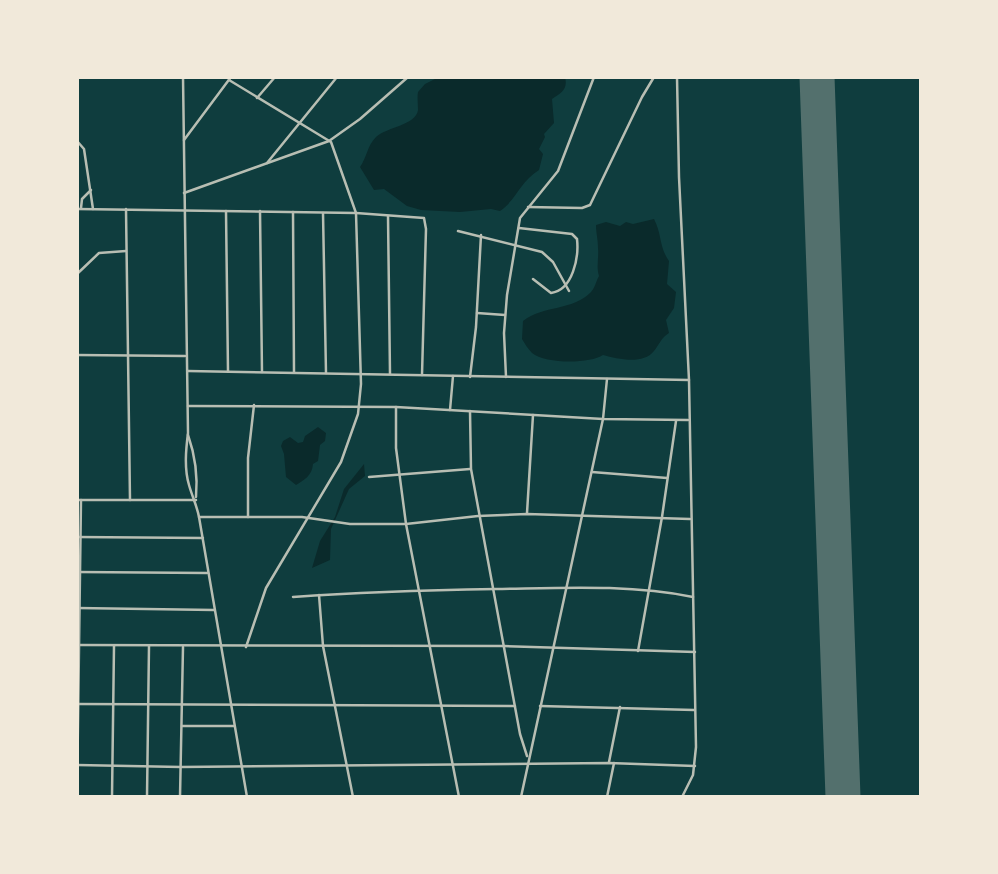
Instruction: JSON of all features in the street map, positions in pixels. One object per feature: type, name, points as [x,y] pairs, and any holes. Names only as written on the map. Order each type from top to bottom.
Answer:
[{"type":"street","points":[[183,77],[185,356],[188,406],[186,453],[188,484],[196,500]]},
{"type":"street","points":[[257,98],[275,77]]},
{"type":"street","points":[[267,163],[337,77]]},
{"type":"street","points":[[184,193],[330,141],[408,77]]},
{"type":"street","points":[[506,377],[504,332],[508,283],[520,218],[558,170],[594,77]]},
{"type":"street","points":[[528,207],[582,208],[590,205],[654,77]]},
{"type":"street","points":[[677,77],[689,380],[695,652],[695,766],[682,797]]},
{"type":"street","points":[[184,140],[230,79],[330,141],[356,213],[360,406],[341,462],[266,588],[246,646]]},
{"type":"street","points":[[77,141],[84,149],[93,209]]},
{"type":"street","points":[[90,190],[82,199],[79,209],[323,212],[425,219],[422,374]]},
{"type":"street","points":[[126,209],[130,500]]},
{"type":"street","points":[[226,211],[228,371]]},
{"type":"street","points":[[260,211],[262,372]]},
{"type":"street","points":[[293,212],[294,372]]},
{"type":"street","points":[[323,212],[326,373]]},
{"type":"street","points":[[388,216],[390,374]]},
{"type":"street","points":[[519,228],[574,234],[578,241],[575,263],[566,285],[552,294],[533,279]]},
{"type":"street","points":[[458,231],[481,235],[547,256],[569,291]]},
{"type":"street","points":[[470,377],[481,235]]},
{"type":"street","points":[[77,274],[99,253],[110,250],[126,251]]},
{"type":"street","points":[[477,313],[506,315]]},
{"type":"street","points":[[77,355],[185,356]]},
{"type":"street","points":[[186,371],[689,380]]},
{"type":"street","points":[[450,410],[453,376]]},
{"type":"street","points":[[521,797],[603,419],[607,379]]},
{"type":"street","points":[[248,518],[248,458],[254,405]]},
{"type":"street","points":[[188,406],[396,407],[603,419],[688,420]]},
{"type":"street","points":[[396,407],[396,448],[406,524],[459,797]]},
{"type":"street","points":[[470,411],[471,469],[478,516],[523,745],[528,757]]},
{"type":"street","points":[[527,514],[533,415]]},
{"type":"street","points":[[638,651],[676,421]]},
{"type":"street","points":[[188,433],[194,452],[196,500],[247,797]]},
{"type":"street","points":[[369,477],[471,469]]},
{"type":"street","points":[[592,472],[667,478]]},
{"type":"street","points":[[78,797],[79,500],[196,500]]},
{"type":"street","points":[[199,517],[309,518],[340,523],[406,524],[527,514],[690,519]]},
{"type":"street","points":[[79,537],[203,538]]},
{"type":"street","points":[[79,572],[208,573]]},
{"type":"street","points":[[293,597],[418,590],[565,588],[648,591],[693,597]]},
{"type":"street","points":[[319,595],[323,646],[353,797]]},
{"type":"street","points":[[78,608],[214,610]]},
{"type":"street","points":[[78,645],[504,646],[695,652]]},
{"type":"street","points":[[112,797],[114,646]]},
{"type":"street","points":[[147,797],[149,646]]},
{"type":"street","points":[[180,797],[183,647]]},
{"type":"street","points":[[78,704],[515,706]]},
{"type":"street","points":[[540,706],[695,710]]},
{"type":"street","points":[[607,797],[620,707]]},
{"type":"street","points":[[182,726],[235,726]]},
{"type":"street","points":[[78,765],[181,767],[612,763],[695,766]]},
{"type":"water","points":[[439,77],[565,77],[566,85],[559,95],[552,99],[554,123],[544,134],[539,149],[543,154],[539,170],[500,211],[421,210],[407,206],[384,189],[374,190],[360,167],[376,137],[416,115],[418,92],[425,84]]},
{"type":"water","points":[[654,219],[669,261],[667,284],[676,292],[674,308],[666,320],[669,333],[654,351],[637,359],[603,355],[568,362],[538,357],[532,353],[522,339],[523,321],[540,312],[576,302],[594,289],[599,276],[596,225],[606,222],[620,226],[626,222],[633,224]]},
{"type":"water","points":[[318,427],[326,433],[325,441],[320,445],[318,461],[313,464],[307,477],[296,485],[286,477],[281,446],[283,441],[290,437],[298,443],[303,442],[305,436]]},
{"type":"water","points":[[364,464],[365,476],[349,489],[331,529],[330,560],[312,568],[320,541],[335,517],[344,489]]},
{"type":"runway","points":[[817,77],[843,797]]}]
